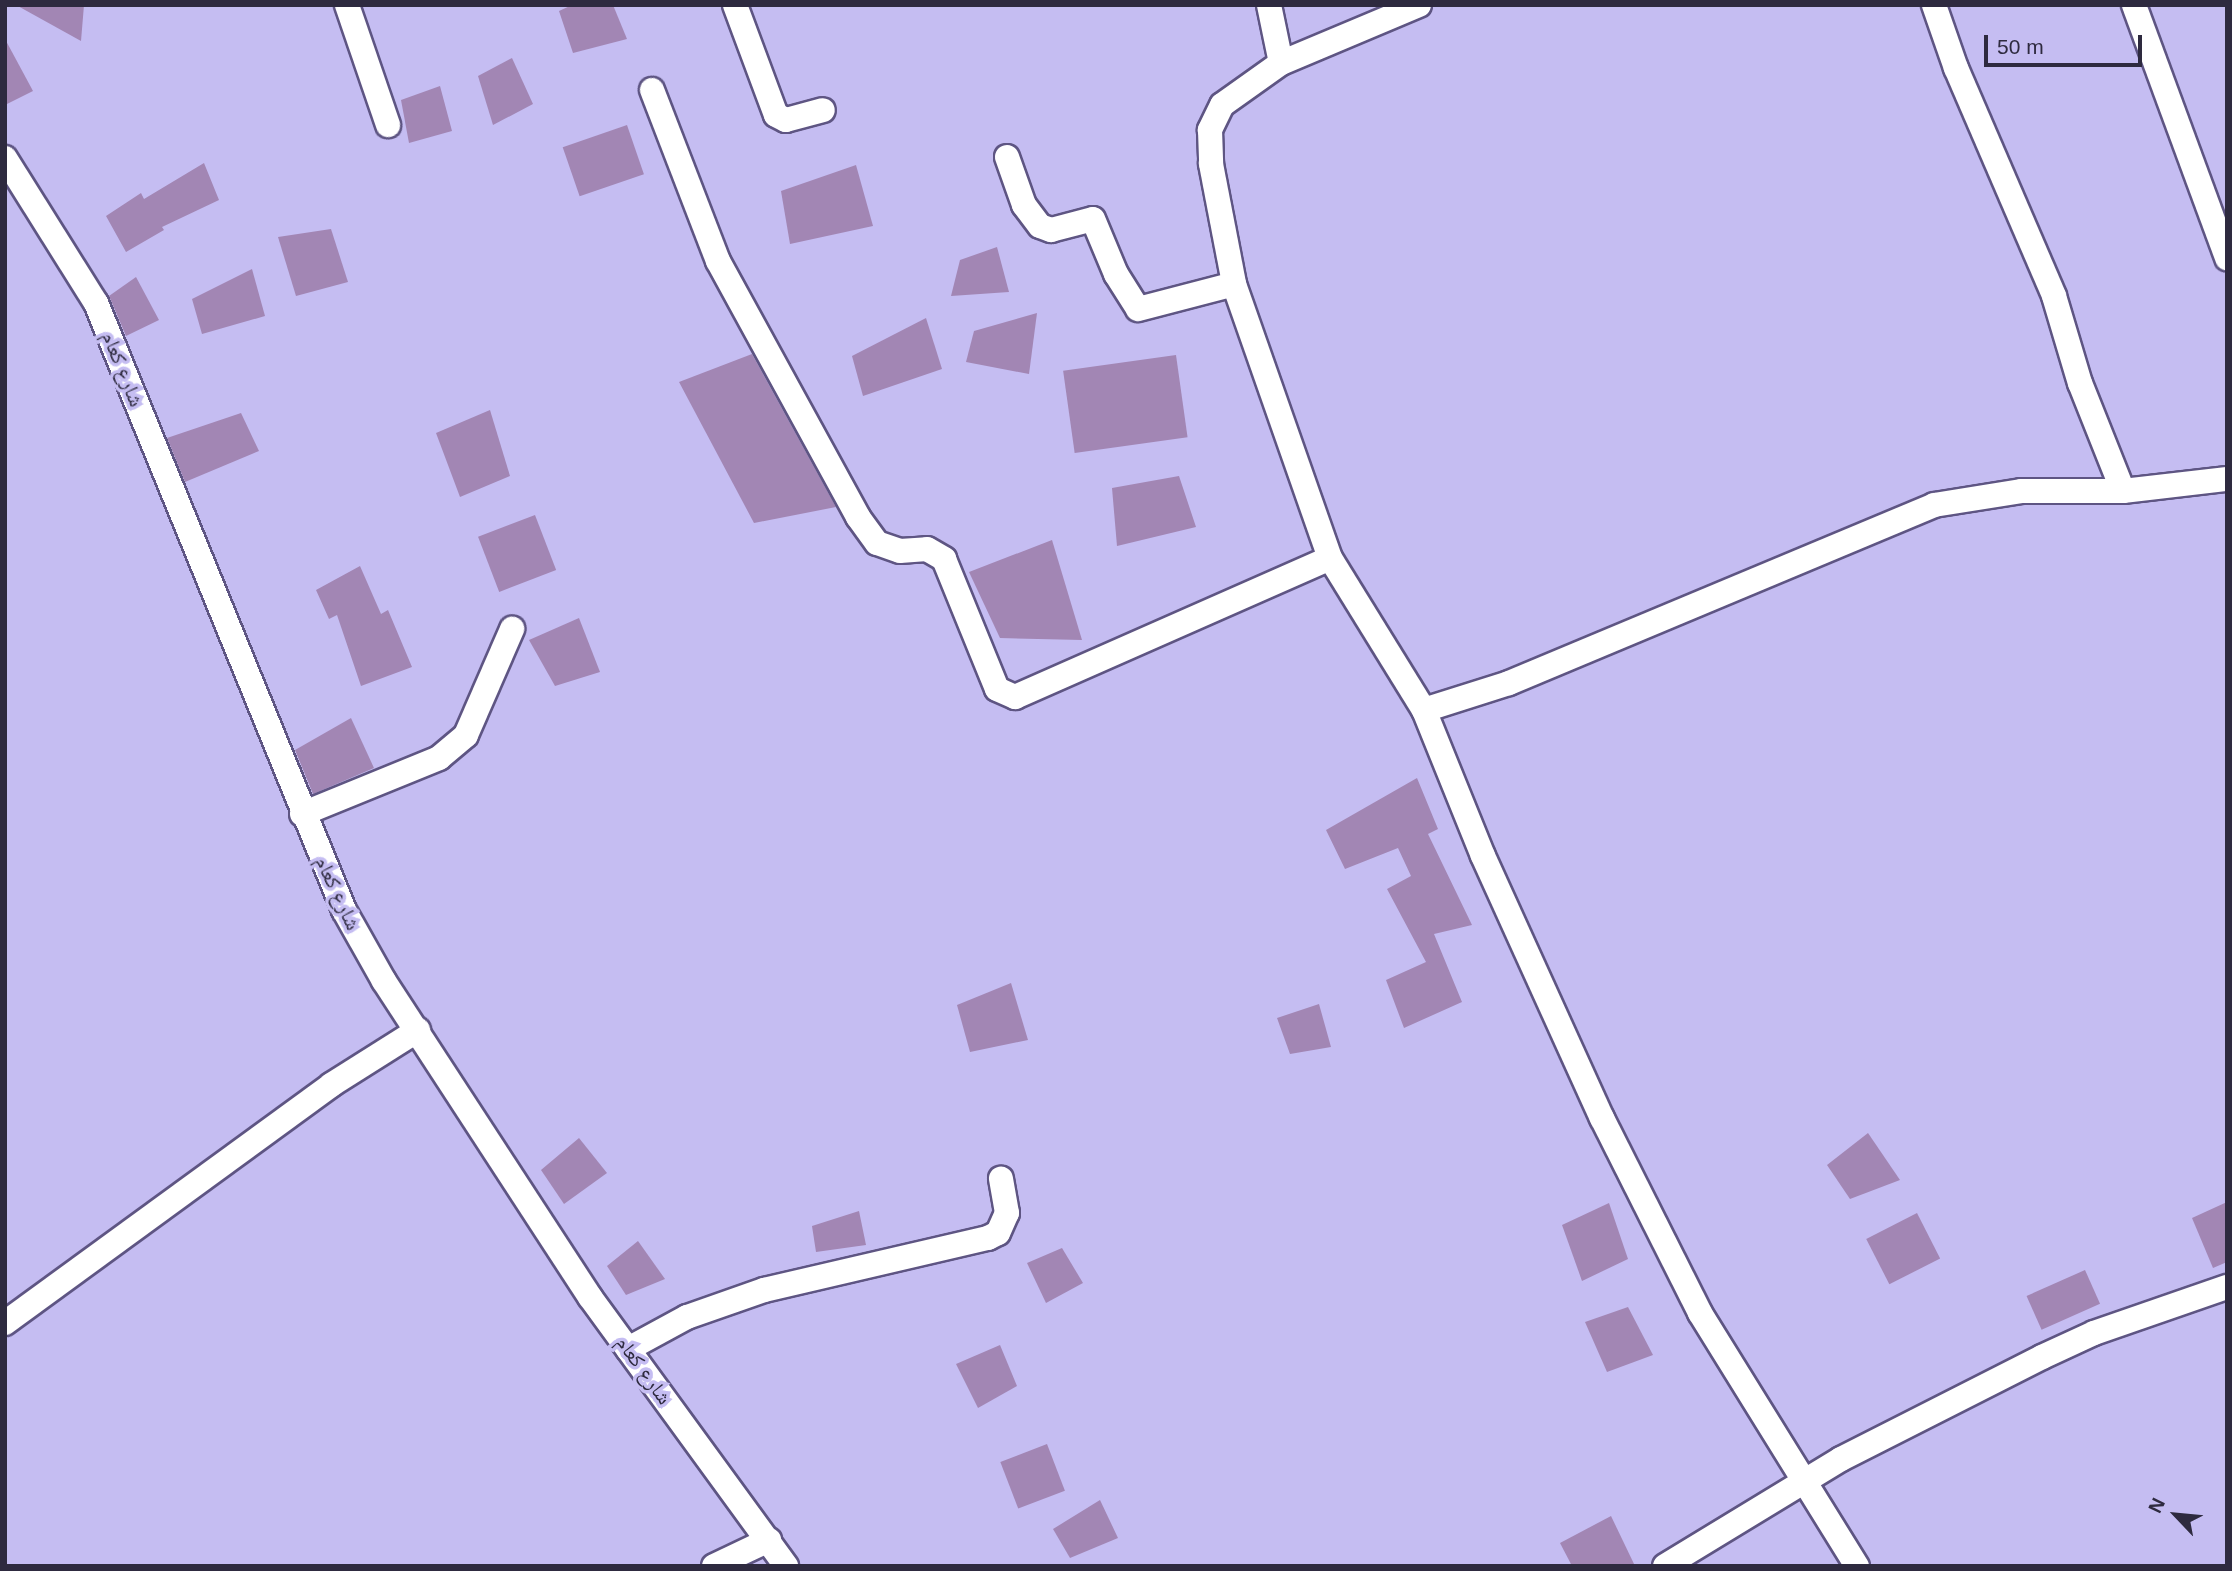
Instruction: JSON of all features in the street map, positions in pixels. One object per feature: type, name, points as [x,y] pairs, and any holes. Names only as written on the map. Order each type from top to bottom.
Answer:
[{"type":"street","points":[[347,5],[388,125]]},
{"type":"street","points":[[735,5],[776,115],[786,120],[823,110]]},
{"type":"street","points":[[1269,5],[1281,63]]},
{"type":"street","points":[[1419,5],[1281,63],[1227,99],[1210,130],[1217,209],[1234,284],[1330,558],[1424,710],[1483,856],[1652,1222],[1713,1336],[1809,1482],[1857,1566]]},
{"type":"street","points":[[1934,5],[1956,68],[2054,296],[2080,383],[2123,491]]},
{"type":"street","points":[[2134,5],[2227,258]]},
{"type":"street","points":[[652,90],[718,261],[858,517],[877,543],[900,551],[928,550],[944,559],[997,689],[1015,697],[1330,558]]},
{"type":"street","points":[[1006,157],[1024,205],[1040,226],[1051,230],[1093,219],[1116,274],[1138,309],[1234,284]]},
{"type":"street","name":"شارع كعام","points":[[5,158],[96,303],[302,814],[344,910],[384,981],[418,1030],[482,1135],[628,1349],[786,1566]]},
{"type":"street","points":[[1424,710],[1509,683],[1934,505],[2021,491],[2123,491],[2227,479]]},
{"type":"street","points":[[302,814],[439,758],[466,735],[512,629]]},
{"type":"street","points":[[5,1322],[331,1085],[418,1030]]},
{"type":"street","points":[[628,1349],[687,1317],[764,1290],[988,1238],[998,1233],[1007,1213],[1001,1179]]},
{"type":"street","points":[[1665,1566],[1809,1482],[1841,1459],[2042,1357],[2094,1333],[2227,1287]]},
{"type":"street","points":[[714,1566],[769,1540]]},
{"type":"building","points":[[16,5],[84,5],[81,41]]},
{"type":"building","points":[[572,5],[613,5],[627,39],[573,53],[559,11]]},
{"type":"building","points":[[5,39],[33,91],[5,105]]},
{"type":"building","points":[[512,58],[533,104],[493,125],[478,76]]},
{"type":"building","points":[[440,86],[452,131],[409,143],[401,100]]},
{"type":"building","points":[[627,125],[644,174],[580,196],[563,147]]},
{"type":"building","points":[[204,163],[219,200],[162,227],[164,230],[126,252],[106,216],[141,193],[144,199]]},
{"type":"building","points":[[856,165],[873,226],[790,244],[781,191]]},
{"type":"building","points":[[331,229],[348,282],[296,296],[278,237]]},
{"type":"building","points":[[997,247],[1009,292],[951,296],[960,260]]},
{"type":"building","points":[[252,269],[265,316],[202,334],[192,299]]},
{"type":"building","points":[[136,277],[159,320],[126,336],[109,296]]},
{"type":"building","points":[[1037,313],[1029,374],[966,362],[974,331]]},
{"type":"building","points":[[926,318],[942,369],[863,396],[852,356]]},
{"type":"building","points":[[752,354],[836,507],[754,523],[679,382]]},
{"type":"building","points":[[1176,355],[1188,437],[1075,453],[1063,371]]},
{"type":"building","points":[[490,410],[510,476],[460,497],[436,433]]},
{"type":"building","points":[[241,413],[259,451],[185,482],[167,438]]},
{"type":"building","points":[[1179,476],[1196,527],[1117,546],[1112,488]]},
{"type":"building","points":[[535,515],[556,570],[499,592],[478,537]]},
{"type":"building","points":[[1052,540],[1082,640],[1000,638],[969,572]]},
{"type":"building","points":[[360,566],[381,614],[388,610],[412,667],[361,686],[337,615],[329,619],[316,590]]},
{"type":"building","points":[[579,618],[600,672],[555,686],[529,640]]},
{"type":"building","points":[[351,718],[374,768],[313,794],[295,750]]},
{"type":"building","points":[[1417,778],[1438,829],[1428,834],[1472,925],[1434,934],[1462,1002],[1404,1028],[1386,980],[1426,962],[1387,889],[1411,876],[1398,848],[1345,869],[1326,830]]},
{"type":"building","points":[[1011,983],[1028,1040],[970,1052],[957,1005]]},
{"type":"building","points":[[1319,1004],[1331,1047],[1290,1054],[1277,1018]]},
{"type":"building","points":[[1868,1133],[1900,1180],[1850,1199],[1827,1165]]},
{"type":"building","points":[[579,1138],[607,1173],[564,1204],[541,1170]]},
{"type":"building","points":[[2227,1202],[2227,1262],[2213,1268],[2192,1218]]},
{"type":"building","points":[[1609,1203],[1628,1259],[1582,1281],[1562,1225]]},
{"type":"building","points":[[859,1211],[866,1245],[816,1252],[812,1226]]},
{"type":"building","points":[[1917,1213],[1940,1258],[1889,1284],[1866,1239]]},
{"type":"building","points":[[638,1241],[665,1279],[626,1295],[607,1266]]},
{"type":"building","points":[[1062,1248],[1083,1283],[1046,1303],[1027,1263]]},
{"type":"building","points":[[2085,1270],[2100,1304],[2042,1330],[2027,1296]]},
{"type":"building","points":[[1628,1307],[1653,1355],[1607,1372],[1585,1322]]},
{"type":"building","points":[[1000,1345],[1017,1386],[978,1408],[956,1364]]},
{"type":"building","points":[[1047,1444],[1065,1491],[1018,1509],[1000,1462]]},
{"type":"building","points":[[1100,1500],[1118,1538],[1070,1558],[1053,1529]]},
{"type":"building","points":[[1611,1516],[1635,1566],[1572,1566],[1560,1543]]}]
